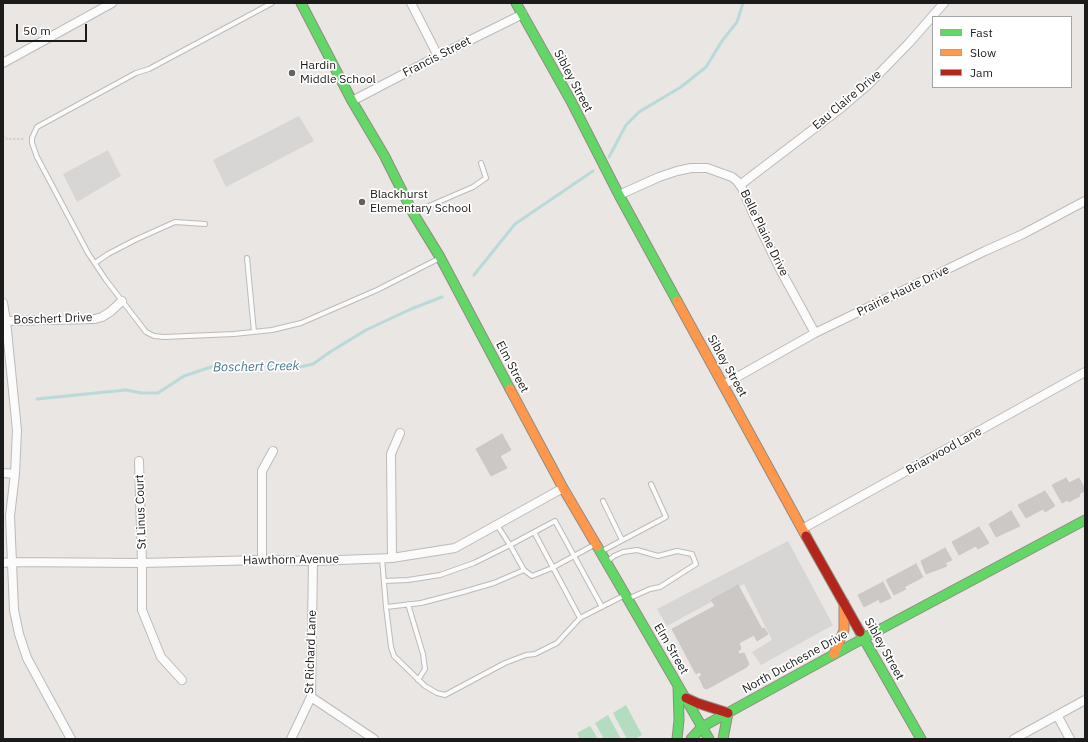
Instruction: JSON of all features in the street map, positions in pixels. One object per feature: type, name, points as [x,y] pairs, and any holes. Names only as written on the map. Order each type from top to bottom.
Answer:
[{"type":"street","points":[[3,63],[112,3]]},
{"type":"street","name":"Elm Street","points":[[301,3],[352,101],[384,155],[413,213],[440,257],[563,488],[709,739]]},
{"type":"street","points":[[411,3],[438,56]]},
{"type":"street","name":"Sibley Street","points":[[516,3],[571,101],[619,195],[802,529],[921,739]]},
{"type":"street","name":"Eau Claire Drive","points":[[932,16],[944,3]]},
{"type":"street","name":"Francis Street","points":[[352,101],[523,14]]},
{"type":"street","name":"Eau Claire Drive","points":[[740,185],[841,108],[869,84],[932,16]]},
{"type":"street","name":"Belle Plaine Drive","points":[[619,195],[659,177],[691,168],[707,168],[732,177],[740,185],[781,271],[815,333]]},
{"type":"street","name":"Prairie Haute Drive","points":[[723,385],[815,333],[985,251],[1024,234],[1085,201]]},
{"type":"street","name":"Boschert Drive","points":[[4,321],[95,319],[110,312],[122,301]]},
{"type":"street","points":[[3,303],[16,430],[15,474],[10,516],[7,563],[14,610],[27,658],[71,739]]},
{"type":"street","name":"Briarwood Lane","points":[[802,529],[1085,372]]},
{"type":"street","points":[[392,558],[391,454],[400,433]]},
{"type":"street","points":[[262,560],[262,471],[272,451]]},
{"type":"street","name":"St Linus Court","points":[[139,460],[142,610],[161,657],[182,680]]},
{"type":"street","points":[[3,473],[15,474]]},
{"type":"street","name":"Hawthorn Avenue","points":[[7,563],[142,563],[262,560],[313,561],[392,558],[455,548],[563,488]]},
{"type":"street","name":"North Duchesne Drive","points":[[691,739],[702,727],[834,654],[1085,520]]},
{"type":"street","name":"St Richard Lane","points":[[291,739],[311,697],[313,561]]},
{"type":"street","points":[[834,654],[844,630],[844,602]]},
{"type":"street","points":[[677,739],[679,720],[678,685]]},
{"type":"street","points":[[311,697],[374,739]]},
{"type":"street","points":[[686,698],[728,713],[723,739]]},
{"type":"street","points":[[1014,739],[1085,700]]},
{"type":"street","points":[[1057,715],[1070,739]]},
{"type":"lane","points":[[272,3],[149,69],[136,73],[37,127],[32,139],[43,170],[88,253],[146,332],[154,336],[164,338],[254,332],[272,330],[301,323],[377,290],[440,257]]},
{"type":"lane","points":[[413,213],[473,187],[486,178],[481,163]]},
{"type":"lane","points":[[95,263],[108,254],[135,240],[175,222],[205,224]]},
{"type":"lane","points":[[247,258],[254,332]]},
{"type":"lane","points":[[498,525],[524,570],[532,576],[552,568],[574,556],[622,540],[666,517],[651,484]]},
{"type":"lane","points":[[603,501],[622,540]]},
{"type":"lane","points":[[384,581],[408,580],[440,575],[474,563],[510,546],[555,521],[602,607]]},
{"type":"lane","points":[[534,532],[580,618]]},
{"type":"lane","points":[[382,558],[386,607],[391,647],[394,656],[418,680],[437,694],[445,695],[505,663],[526,655],[535,654],[558,643],[580,618],[626,597],[660,587],[696,564],[692,554],[684,552],[677,551],[658,556],[637,550],[623,552],[606,562]]},
{"type":"lane","points":[[386,607],[421,603],[494,583],[524,570]]},
{"type":"lane","points":[[408,604],[423,654],[425,669],[418,680]]},
{"type":"path","points":[[3,135],[7,139],[32,139]]},
{"type":"green space","points":[[626,705],[642,735],[635,739],[627,739],[613,713]]},
{"type":"green space","points":[[608,715],[621,739],[604,739],[595,723]]},
{"type":"green space","points":[[590,726],[598,739],[580,739],[577,733]]},
{"type":"shaded area","points":[[299,116],[314,141],[226,187],[213,160]]},
{"type":"shaded area","points":[[108,150],[121,176],[77,202],[63,174]]},
{"type":"shaded area","points":[[788,541],[833,625],[761,665],[752,652],[772,640],[744,584],[667,626],[657,609]]},
{"type":"building","points":[[502,434],[511,450],[500,456],[507,468],[491,476],[476,449]]},
{"type":"building","points":[[1066,478],[1069,483],[1079,478],[1085,491],[1079,494],[1080,496],[1069,502],[1068,500],[1062,503],[1052,485]]},
{"type":"building","points":[[1045,491],[1055,506],[1045,512],[1043,509],[1026,518],[1018,505]]},
{"type":"building","points":[[1011,511],[1020,526],[996,537],[989,524]]},
{"type":"building","points":[[979,527],[989,543],[978,549],[976,546],[959,555],[952,542]]},
{"type":"building","points":[[945,548],[952,560],[945,563],[947,566],[926,574],[921,561]]},
{"type":"building","points":[[916,564],[923,577],[904,587],[906,589],[894,595],[886,580]]},
{"type":"building","points":[[883,582],[891,598],[880,603],[879,599],[864,607],[858,595]]},
{"type":"building","points":[[738,585],[762,629],[764,628],[768,634],[757,641],[754,635],[739,643],[741,649],[738,651],[739,654],[744,653],[749,664],[747,667],[707,689],[704,688],[699,677],[702,675],[699,672],[696,674],[672,629],[715,606],[711,600]]},
{"type":"waterway","name":"Boschert Creek","points":[[609,157],[626,125],[639,112],[681,87],[706,67],[722,41],[737,22],[743,3]]},
{"type":"waterway","name":"Boschert Creek","points":[[474,275],[515,224],[593,171]]},
{"type":"waterway","name":"Boschert Creek","points":[[37,399],[126,390],[141,393],[158,393],[184,376],[211,367],[261,365],[291,369],[313,364],[366,330],[411,309],[442,297]]},
{"type":"traffic: fast","points":[[301,3],[352,101],[384,155],[413,213],[440,257],[510,389]]},
{"type":"traffic: fast","points":[[516,3],[571,101],[619,195],[677,301]]},
{"type":"traffic: fast","points":[[691,739],[702,727],[864,638],[1085,520]]},
{"type":"traffic: fast","points":[[597,546],[709,739]]},
{"type":"traffic: fast","points":[[860,632],[921,739]]},
{"type":"traffic: fast","points":[[677,739],[679,720],[678,686]]},
{"type":"traffic: fast","points":[[723,739],[728,713]]},
{"type":"traffic: slow","points":[[677,301],[806,536]]},
{"type":"traffic: slow","points":[[510,389],[563,488],[597,546]]},
{"type":"traffic: slow","points":[[834,654],[844,630],[844,603]]},
{"type":"traffic: jam","points":[[806,536],[860,632]]},
{"type":"traffic: jam","points":[[686,698],[728,713]]},
{"type":"place","name":"Hardin Middle School","points":[[292,73]]},
{"type":"place","name":"Blackhurst Elementary School","points":[[362,202]]}]
